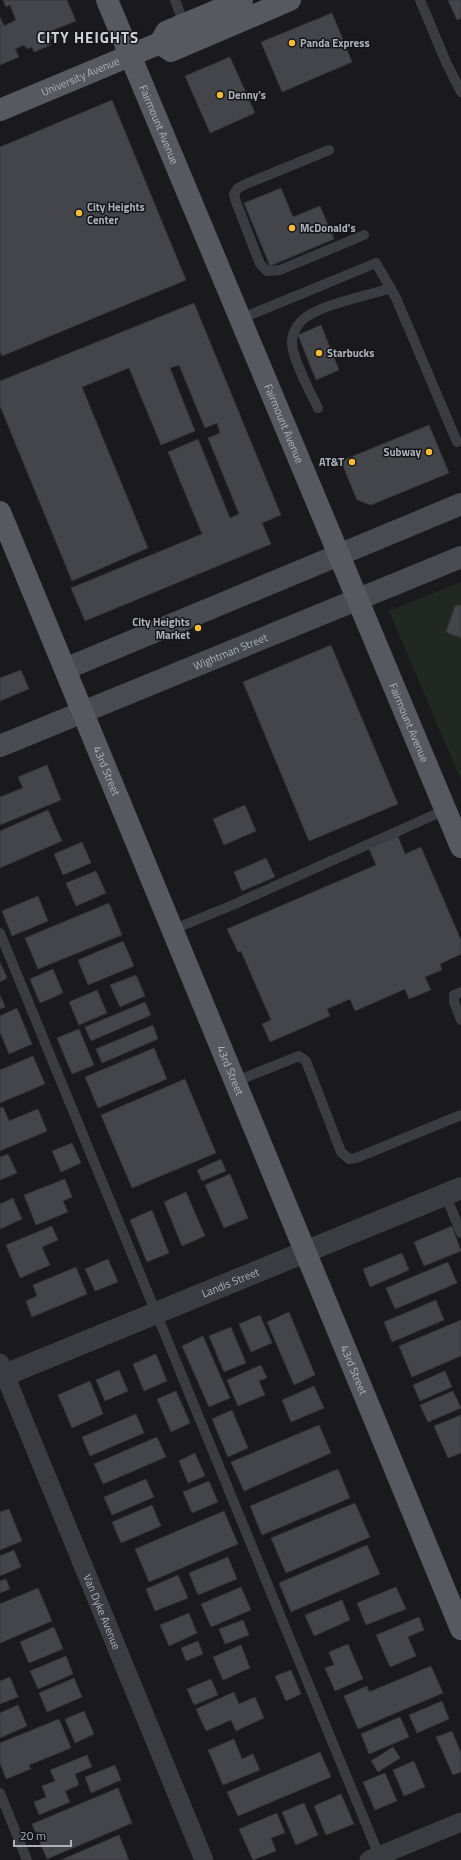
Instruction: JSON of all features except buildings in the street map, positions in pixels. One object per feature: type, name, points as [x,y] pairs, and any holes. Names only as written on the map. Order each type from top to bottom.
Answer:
[{"type":"main road","name":"Fairmount Avenue","points":[[106,0],[461,847]]},
{"type":"main road","name":"University Avenue","points":[[0,110],[160,43],[166,32],[242,0]]},
{"type":"main road","points":[[160,43],[171,51],[290,0]]},
{"type":"main road","points":[[65,669],[461,504]]},
{"type":"main road","name":"43rd Street","points":[[0,512],[461,1629]]},
{"type":"main road","name":"Wightman Street","points":[[0,746],[461,557]]},
{"type":"street","name":"Landis Street","points":[[2,1372],[155,1313],[453,1191]]},
{"type":"street","name":"Van Dyke Avenue","points":[[2,1372],[204,1860]]},
{"type":"street","points":[[376,1859],[461,1822]]},
{"type":"lane","points":[[175,0],[184,24]]},
{"type":"lane","points":[[420,0],[446,62],[461,92]]},
{"type":"lane","points":[[330,150],[246,184],[238,188],[234,194],[260,264],[267,271],[280,270],[364,235]]},
{"type":"lane","points":[[240,319],[376,263],[390,288],[457,442]]},
{"type":"lane","points":[[318,408],[296,358],[292,340],[296,327],[305,317],[319,310],[390,288]]},
{"type":"lane","points":[[172,930],[235,904],[445,810]]},
{"type":"lane","points":[[0,933],[155,1313],[240,1513],[376,1859]]},
{"type":"lane","points":[[461,992],[454,995],[454,1002],[461,1020]]},
{"type":"lane","points":[[234,1082],[299,1056],[306,1061],[342,1152],[349,1159],[356,1158],[461,1115]]},
{"type":"lane","points":[[453,1191],[461,1233]]},
{"type":"lane","points":[[0,1793],[28,1860]]},
{"type":"shaded area","points":[[461,582],[461,780],[389,611]]},
{"type":"place","name":"Panda Express","points":[[292,43]]},
{"type":"place","name":"Denny's","points":[[220,95]]},
{"type":"place","name":"City Heights Center","points":[[79,213]]},
{"type":"place","name":"McDonald's","points":[[292,228]]},
{"type":"place","name":"Starbucks","points":[[319,353]]},
{"type":"place","name":"Subway","points":[[429,452]]},
{"type":"place","name":"AT&T","points":[[352,462]]},
{"type":"place","name":"City Heights Market","points":[[198,628]]},
{"type":"district","name":"CITY HEIGHTS","points":[[88,38]]}]
